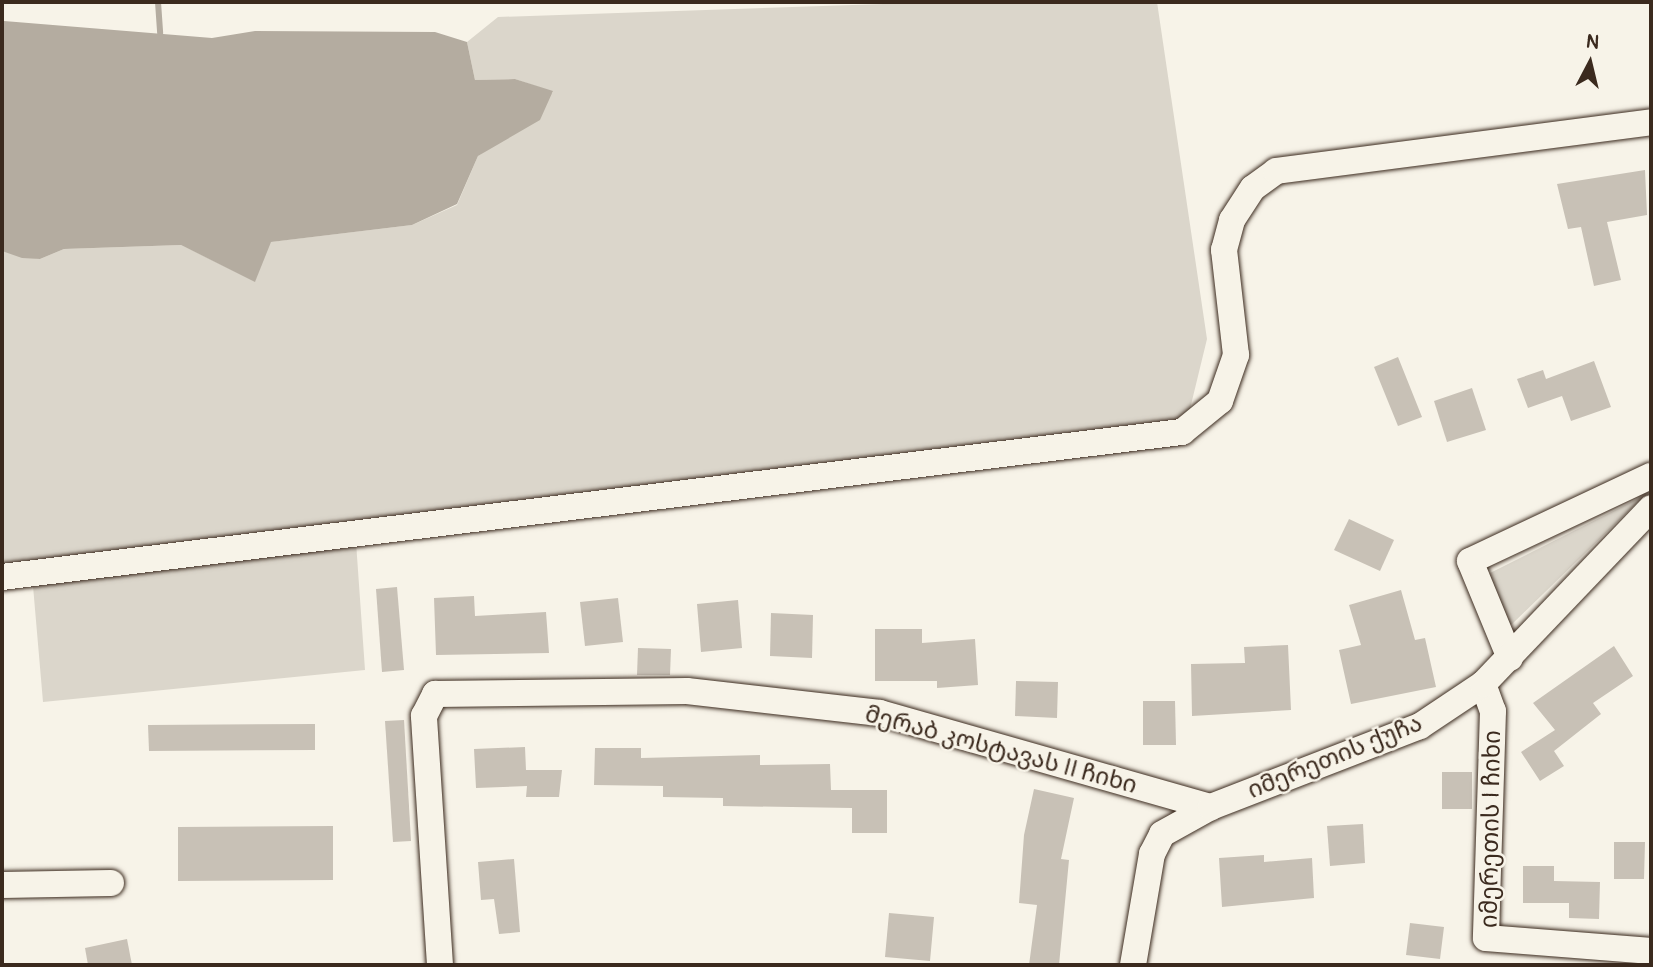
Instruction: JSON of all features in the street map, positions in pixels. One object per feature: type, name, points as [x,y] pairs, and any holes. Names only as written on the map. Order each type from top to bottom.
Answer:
[{"type":"street","points":[[2,577],[1182,432],[1220,401],[1236,355],[1224,250],[1233,220],[1253,188],[1276,171],[1651,122]]},
{"type":"street","points":[[1510,658],[1470,561],[1651,476]]},
{"type":"street","name":"იმერეთის ქუჩა","points":[[1133,965],[1152,854],[1162,834],[1211,807],[1420,726],[1483,684],[1651,508]]},
{"type":"street","name":"იმერეთის I ჩიხი","points":[[1483,684],[1493,711],[1486,938],[1651,950]]},
{"type":"street","name":"მერაბ კოსტავას II ჩიხი","points":[[440,965],[424,716],[435,694],[687,691],[880,713],[1211,807]]},
{"type":"street","points":[[2,885],[111,883]]},
{"type":"shaded area","points":[[944,2],[1157,2],[1207,339],[1181,446],[356,542],[365,670],[43,702],[33,586],[2,589],[2,251],[40,259],[64,249],[181,245],[255,281],[270,242],[412,225],[457,205],[478,156],[505,138],[553,92],[515,79],[475,80],[467,42],[498,17]]},
{"type":"shaded area","points":[[4,21],[212,38],[255,31],[435,32],[467,42],[475,80],[515,79],[553,91],[540,120],[478,156],[457,204],[412,225],[271,242],[255,282],[181,245],[64,249],[40,259],[22,258],[2,251]]},
{"type":"shaded area","points":[[1645,495],[1510,626],[1488,574]]},
{"type":"building","points":[[1645,170],[1647,215],[1607,222],[1621,280],[1594,286],[1581,227],[1568,229],[1557,184]]},
{"type":"building","points":[[1398,357],[1422,417],[1398,426],[1374,367]]},
{"type":"building","points":[[1594,361],[1611,407],[1571,421],[1562,396],[1528,408],[1517,379],[1543,370],[1546,379]]},
{"type":"building","points":[[1472,388],[1486,430],[1447,442],[1434,401]]},
{"type":"building","points":[[1349,519],[1394,540],[1380,571],[1334,550]]},
{"type":"building","points":[[397,587],[404,670],[382,672],[376,589]]},
{"type":"building","points":[[1401,590],[1415,640],[1425,638],[1436,687],[1351,704],[1339,650],[1361,645],[1349,605]]},
{"type":"building","points":[[474,596],[475,616],[546,612],[549,653],[436,655],[434,598]]},
{"type":"building","points":[[618,598],[623,642],[585,646],[580,602]]},
{"type":"building","points":[[738,600],[742,648],[701,652],[697,604]]},
{"type":"building","points":[[771,613],[813,615],[812,658],[770,656]]},
{"type":"building","points":[[875,629],[922,629],[922,643],[975,639],[978,685],[937,688],[937,681],[875,681]]},
{"type":"building","points":[[1288,645],[1291,710],[1192,716],[1191,664],[1245,663],[1244,647]]},
{"type":"building","points":[[1614,646],[1633,676],[1593,703],[1601,714],[1554,751],[1564,766],[1540,781],[1521,752],[1555,730],[1533,703]]},
{"type":"building","points":[[638,648],[671,649],[670,675],[637,675]]},
{"type":"building","points":[[1016,681],[1058,682],[1057,718],[1015,716]]},
{"type":"building","points":[[1143,701],[1175,701],[1176,745],[1143,745]]},
{"type":"building","points":[[404,720],[411,841],[393,842],[385,721]]},
{"type":"building","points":[[315,724],[315,750],[149,751],[148,725]]},
{"type":"building","points":[[525,747],[526,770],[562,770],[559,797],[526,797],[527,786],[476,788],[474,749]]},
{"type":"building","points":[[595,748],[641,748],[641,758],[760,755],[760,765],[830,764],[831,790],[887,790],[887,833],[852,833],[852,808],[723,806],[723,798],[663,797],[663,786],[594,785]]},
{"type":"building","points":[[1442,772],[1472,772],[1472,809],[1442,809]]},
{"type":"building","points":[[1034,789],[1074,798],[1061,859],[1069,860],[1059,965],[1029,965],[1037,905],[1019,903],[1024,835]]},
{"type":"building","points":[[1363,824],[1365,863],[1330,866],[1327,826]]},
{"type":"building","points":[[333,826],[333,880],[178,881],[178,827]]},
{"type":"building","points":[[1614,842],[1645,842],[1644,879],[1614,879]]},
{"type":"building","points":[[1264,855],[1264,862],[1312,858],[1314,898],[1222,907],[1219,858]]},
{"type":"building","points":[[514,859],[520,932],[499,934],[494,899],[481,900],[478,862]]},
{"type":"building","points":[[1523,866],[1554,866],[1554,881],[1600,882],[1599,919],[1569,918],[1569,903],[1523,903]]},
{"type":"building","points":[[889,913],[934,917],[930,961],[885,957]]},
{"type":"building","points":[[1410,923],[1444,927],[1440,959],[1406,955]]},
{"type":"building","points":[[127,939],[132,965],[88,965],[85,948]]},
{"type":"waterway","points":[[158,2],[160,33]]}]
